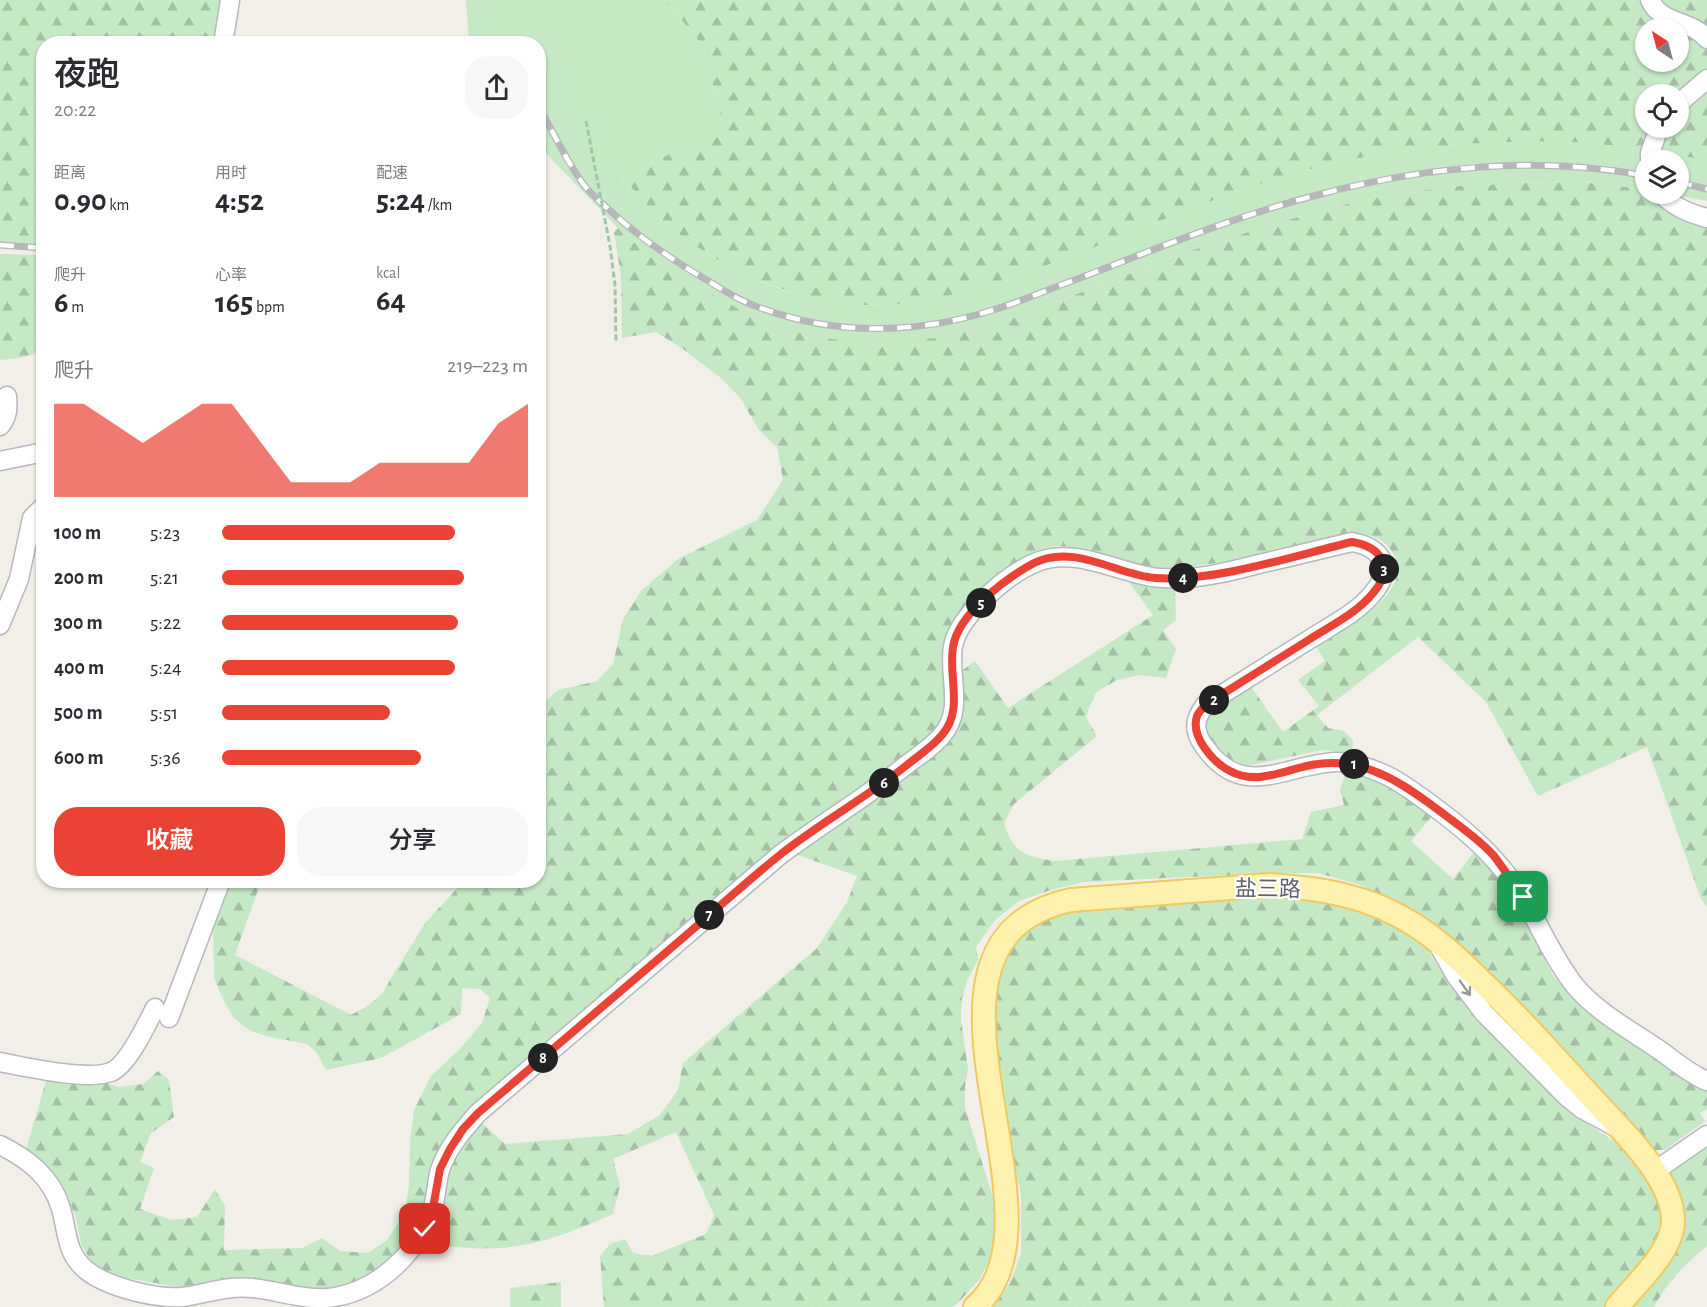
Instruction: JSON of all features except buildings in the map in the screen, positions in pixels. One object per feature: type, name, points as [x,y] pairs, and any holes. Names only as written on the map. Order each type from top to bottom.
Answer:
[{"type":"main road","name":"盐三路","points":[[975,1307],[988,1293],[1000,1268],[1007,1228],[1006,1199],[985,1046],[984,1023],[990,968],[1005,940],[1022,922],[1044,909],[1071,900],[1270,885],[1302,887],[1347,895],[1392,912],[1413,923],[1460,961],[1526,1026],[1619,1128],[1665,1188],[1672,1207],[1673,1223],[1670,1236],[1655,1262],[1617,1307]]},
{"type":"street","points":[[224,36],[230,0]]},
{"type":"street","points":[[1650,0],[1659,14],[1695,27],[1707,39]]},
{"type":"street","points":[[1689,95],[1707,79]]},
{"type":"street","points":[[1672,204],[1689,214],[1707,218]]},
{"type":"street","points":[[0,426],[7,412],[6,396]]},
{"type":"street","points":[[0,461],[36,454]]},
{"type":"street","points":[[0,625],[15,591],[22,569],[30,525],[36,512]]},
{"type":"street","points":[[0,1145],[19,1155],[48,1181],[61,1210],[67,1242],[74,1256],[85,1269],[102,1280],[152,1294],[178,1297],[239,1287],[313,1298],[334,1297],[356,1291],[380,1279],[414,1247],[425,1229],[433,1208],[440,1169],[463,1129],[478,1113],[780,855],[880,786],[944,733],[951,721],[955,706],[953,644],[960,628],[974,609],[1007,580],[1037,562],[1057,557],[1073,557],[1154,578],[1187,578],[1221,573],[1352,542],[1365,544],[1375,550],[1382,559],[1383,579],[1373,593],[1342,619],[1205,705],[1197,716],[1196,729],[1203,744],[1213,758],[1229,771],[1246,777],[1266,777],[1316,764],[1338,762],[1363,766],[1413,790],[1493,855],[1523,897],[1562,968],[1577,988],[1596,1006],[1707,1082]]},
{"type":"street","points":[[0,1062],[44,1071],[89,1074],[112,1072],[134,1049],[162,1013],[217,888]]},
{"type":"street","points":[[1655,1172],[1707,1135]]},
{"type":"path","points":[[586,121],[615,285],[616,342]]},
{"type":"green space","points":[[0,0],[223,0],[219,36],[36,36],[36,244],[0,243]]},
{"type":"green space","points":[[466,0],[665,0],[703,46],[724,129],[621,177],[670,227],[718,260],[772,286],[830,302],[888,305],[965,292],[1039,268],[1254,186],[1311,169],[1373,156],[1436,147],[1500,142],[1600,144],[1642,150],[1635,150],[1635,188],[1583,182],[1514,183],[1445,187],[1365,199],[1276,223],[1187,252],[995,325],[938,338],[874,343],[813,337],[757,319],[652,258],[618,228],[546,153],[546,36],[469,36]]},
{"type":"green space","points":[[665,0],[1707,0],[1707,160],[1689,157],[1689,150],[1643,150],[1563,142],[1468,144],[1373,156],[1282,177],[1198,206],[1015,277],[965,292],[914,302],[859,305],[830,302],[801,295],[744,273],[692,243],[663,221],[621,176],[724,129],[703,46]]},
{"type":"green space","points":[[1689,157],[1707,160],[1707,201],[1689,198]]},
{"type":"green space","points":[[1583,182],[1635,188],[1635,204],[1660,204],[1682,217],[1707,224],[1707,907],[1701,899],[1647,747],[1538,796],[1486,702],[1418,637],[1317,715],[1328,728],[1344,731],[1353,740],[1352,753],[1322,750],[1247,766],[1225,757],[1210,741],[1205,728],[1209,716],[1219,707],[1252,688],[1283,732],[1319,706],[1298,680],[1325,661],[1316,646],[1372,610],[1394,584],[1398,569],[1394,555],[1380,540],[1361,534],[1232,561],[1161,570],[1134,566],[1072,547],[1055,546],[1030,555],[998,577],[969,601],[951,624],[944,648],[944,710],[937,728],[923,743],[464,1119],[444,1140],[434,1159],[424,1212],[412,1238],[396,1258],[347,1288],[321,1290],[236,1277],[185,1288],[107,1275],[91,1262],[81,1244],[76,1218],[64,1189],[48,1168],[26,1150],[50,1067],[119,1087],[143,1084],[158,1071],[169,1080],[174,1117],[151,1133],[140,1162],[154,1168],[140,1209],[171,1220],[197,1217],[215,1189],[225,1206],[224,1250],[302,1248],[322,1238],[340,1251],[368,1253],[387,1240],[405,1213],[414,1110],[431,1076],[460,1049],[482,1023],[490,998],[480,989],[462,988],[461,1014],[381,1058],[326,1070],[317,1053],[307,1044],[250,1031],[233,1017],[223,999],[214,978],[213,924],[227,888],[259,888],[235,955],[351,1015],[381,995],[425,923],[458,888],[546,888],[546,701],[558,690],[597,681],[613,664],[623,619],[641,591],[678,559],[757,520],[783,480],[777,447],[759,430],[741,399],[722,379],[683,349],[656,332],[622,338],[621,276],[614,232],[618,228],[652,258],[706,291],[938,338],[995,325],[1187,252],[1276,223],[1365,199],[1445,187]]},
{"type":"green space","points":[[0,254],[36,255],[36,354],[0,360]]},
{"type":"green space","points":[[1125,577],[1150,586],[1175,587],[1176,620],[1163,630],[1176,649],[1166,678],[1140,675],[1117,680],[1095,693],[1086,717],[1097,736],[1014,804],[1004,823],[1016,847],[1028,855],[1055,861],[1302,839],[1311,812],[1344,805],[1340,790],[1346,771],[1358,774],[1381,784],[1432,816],[1411,841],[1453,879],[1475,851],[1511,896],[1554,977],[1576,999],[1707,1090],[1707,1109],[1700,1113],[1705,1121],[1665,1150],[1650,1150],[1428,922],[1391,899],[1360,885],[1318,873],[1084,882],[1019,901],[995,920],[976,947],[978,960],[968,978],[962,998],[961,1019],[968,1069],[965,1108],[993,1197],[996,1228],[991,1257],[979,1280],[952,1307],[604,1307],[600,1256],[610,1244],[625,1239],[633,1253],[652,1256],[706,1234],[714,1215],[676,1132],[613,1159],[620,1186],[613,1214],[595,1222],[542,1241],[487,1249],[442,1244],[429,1236],[443,1178],[465,1138],[482,1123],[505,1144],[628,1134],[660,1115],[678,1090],[683,1063],[817,948],[847,902],[857,876],[795,854],[807,840],[943,747],[957,732],[962,711],[960,672],[975,661],[1008,708],[1153,615]]},
{"type":"green space","points":[[1248,892],[1345,904],[1385,918],[1423,940],[1451,984],[1549,1090],[1578,1117],[1622,1147],[1641,1167],[1665,1204],[1662,1240],[1609,1307],[993,1307],[1010,1283],[1021,1254],[1021,1195],[993,1070],[990,984],[1011,941],[1062,910]]},
{"type":"green space","points":[[1707,1142],[1707,1246],[1677,1274],[1654,1307],[1627,1307],[1683,1214],[1678,1190],[1670,1174],[1675,1164]]},
{"type":"green space","points":[[561,1282],[561,1307],[510,1307],[510,1288]]},
{"type":"railway","points":[[546,120],[565,156],[586,188],[653,246],[692,271],[747,303],[782,315],[842,327],[873,329],[933,324],[993,310],[1227,223],[1287,203],[1357,185],[1439,171],[1522,165],[1564,166],[1635,174]]},
{"type":"railway","points":[[1689,185],[1707,189]]},
{"type":"railway","points":[[0,245],[36,247]]},
{"type":"route","points":[[425,1229],[433,1208],[440,1169],[463,1129],[478,1113],[780,855],[880,786],[944,733],[951,721],[955,706],[953,644],[960,628],[974,609],[993,592],[1014,575],[1037,562],[1057,557],[1073,557],[1154,578],[1187,578],[1221,573],[1352,542],[1365,544],[1375,550],[1382,559],[1384,569],[1383,579],[1373,593],[1342,619],[1205,705],[1197,716],[1196,729],[1213,758],[1229,771],[1246,777],[1266,777],[1316,764],[1338,762],[1363,766],[1387,776],[1413,790],[1472,836],[1493,855],[1523,897]]}]
